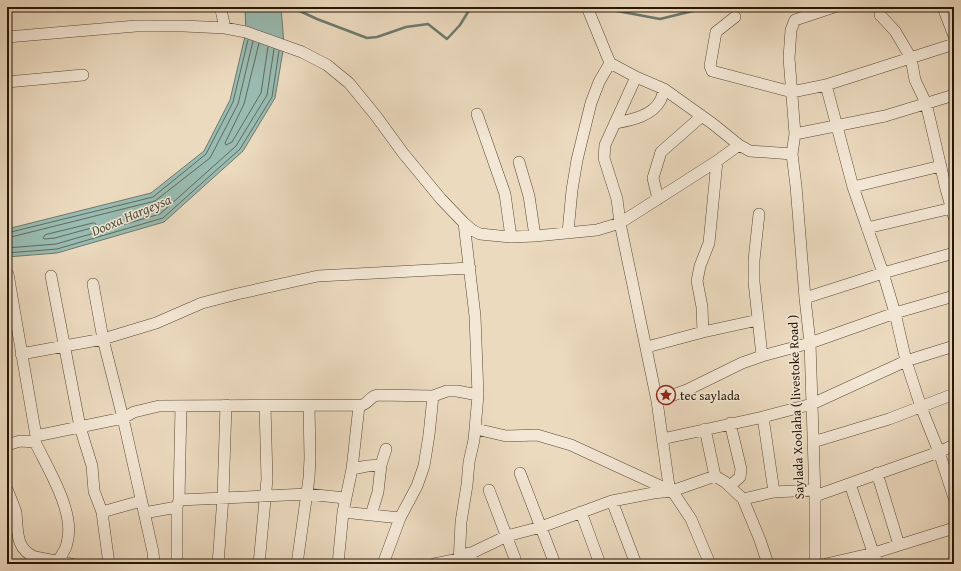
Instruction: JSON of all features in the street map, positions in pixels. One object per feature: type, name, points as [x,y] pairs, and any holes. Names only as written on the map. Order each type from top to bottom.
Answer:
[{"type":"street","points":[[218,7],[221,10],[225,28]]},
{"type":"street","points":[[587,7],[610,63],[636,77],[664,89],[739,145],[750,150],[792,154]]},
{"type":"street","name":"Saylada Xoolaha ( livestoke Road )","points":[[815,564],[815,493],[810,343],[792,154],[795,134],[789,58],[791,30],[795,20],[834,7]]},
{"type":"street","points":[[943,7],[954,36]]},
{"type":"street","points":[[867,228],[953,212],[946,189],[926,103],[916,80],[911,58],[895,31],[880,15]]},
{"type":"street","points":[[735,17],[716,32],[710,66],[712,71],[792,92],[826,85],[954,44]]},
{"type":"street","points":[[7,37],[136,26],[225,28],[246,32],[302,52],[327,65],[349,83],[441,199],[464,223],[472,230],[480,234],[511,237],[535,236],[597,230],[620,223],[717,161],[739,145]]},
{"type":"street","points":[[568,232],[572,190],[577,160],[591,103],[599,82],[610,63]]},
{"type":"street","points":[[7,82],[83,75]]},
{"type":"street","points":[[636,77],[605,145],[604,158],[617,200],[620,223],[647,347],[657,401],[669,486],[691,519],[710,564]]},
{"type":"street","points":[[826,85],[853,187],[883,273],[895,313],[906,361],[921,407],[953,493]]},
{"type":"street","points":[[616,123],[631,120],[649,112],[660,101],[664,89]]},
{"type":"street","points":[[795,134],[885,116],[954,95]]},
{"type":"street","points":[[477,114],[505,194],[511,237]]},
{"type":"street","points":[[658,199],[653,178],[661,152],[702,116]]},
{"type":"street","points":[[703,332],[702,307],[697,281],[700,266],[709,243],[717,161]]},
{"type":"street","points":[[519,162],[529,196],[535,236]]},
{"type":"street","points":[[853,187],[941,166]]},
{"type":"street","points":[[760,214],[754,260],[754,282],[762,356]]},
{"type":"street","points":[[462,558],[461,522],[467,485],[468,462],[476,429],[478,395],[475,316],[464,223]]},
{"type":"street","points":[[805,298],[883,273],[954,253]]},
{"type":"street","points":[[21,354],[103,339],[156,324],[207,302],[318,276],[470,268]]},
{"type":"street","points":[[8,274],[36,439],[68,518],[69,533],[67,544],[57,562]]},
{"type":"street","points":[[51,276],[80,427],[92,466],[94,491],[102,512],[109,564]]},
{"type":"street","points":[[93,284],[103,339],[123,418],[153,552],[154,564]]},
{"type":"street","points":[[657,401],[687,390],[742,363],[810,343],[895,313],[954,296]]},
{"type":"street","points":[[647,347],[703,332],[758,320]]},
{"type":"street","points":[[662,439],[763,417],[812,404],[906,361],[954,346]]},
{"type":"street","points":[[7,444],[36,439],[80,427],[123,418],[134,412],[159,406],[359,406],[364,405],[372,396],[378,395],[433,396],[447,391],[457,391],[478,395]]},
{"type":"street","points":[[813,442],[889,419],[954,394]]},
{"type":"street","points":[[383,564],[400,518],[417,486],[424,466],[433,396]]},
{"type":"street","points":[[218,564],[223,497],[226,405]]},
{"type":"street","points":[[297,564],[307,494],[310,458],[309,405]]},
{"type":"street","points":[[177,564],[181,406]]},
{"type":"street","points":[[259,564],[267,479],[265,406]]},
{"type":"street","points":[[338,564],[343,512],[352,469],[359,406]]},
{"type":"street","points":[[763,417],[774,492]]},
{"type":"street","points":[[730,423],[741,469],[740,477],[730,486]]},
{"type":"street","points":[[476,429],[506,436],[537,435],[571,445],[672,491]]},
{"type":"street","points":[[705,429],[715,476],[730,486],[743,499],[768,564]]},
{"type":"street","points":[[743,499],[774,492],[815,493],[850,484],[877,473],[939,452],[954,445]]},
{"type":"street","points":[[371,514],[378,492],[381,465],[386,449]]},
{"type":"street","points":[[352,469],[381,465]]},
{"type":"street","points":[[520,473],[555,564]]},
{"type":"street","points":[[877,473],[899,545]]},
{"type":"street","points":[[434,564],[462,558],[507,536],[541,527],[612,501],[653,492],[672,491],[715,476]]},
{"type":"street","points":[[850,484],[877,564]]},
{"type":"street","points":[[7,489],[14,507],[17,535],[25,550],[35,557],[71,564]]},
{"type":"street","points":[[489,490],[517,564]]},
{"type":"street","points":[[144,513],[178,504],[223,497],[307,494],[345,498]]},
{"type":"street","points":[[102,512],[141,501]]},
{"type":"street","points":[[612,501],[636,564]]},
{"type":"street","points":[[343,512],[400,518]]},
{"type":"street","points":[[581,512],[600,564]]},
{"type":"street","points":[[826,564],[874,553],[954,528]]},
{"type":"street","points":[[462,558],[473,564]]},
{"type":"water","name":"Dooxa Hargeysa","points":[[245,7],[281,7],[284,45],[275,98],[243,151],[164,222],[57,253],[7,257],[7,229],[151,193],[204,151],[230,100],[246,32]]},
{"type":"waterway","points":[[291,7],[317,19],[367,38],[377,37],[406,27],[428,24],[447,39],[460,25],[471,7]]},
{"type":"waterway","points":[[596,7],[660,19],[701,9],[703,7]]},
{"type":"place","name":"tec saylada","points":[[666,395]]}]
